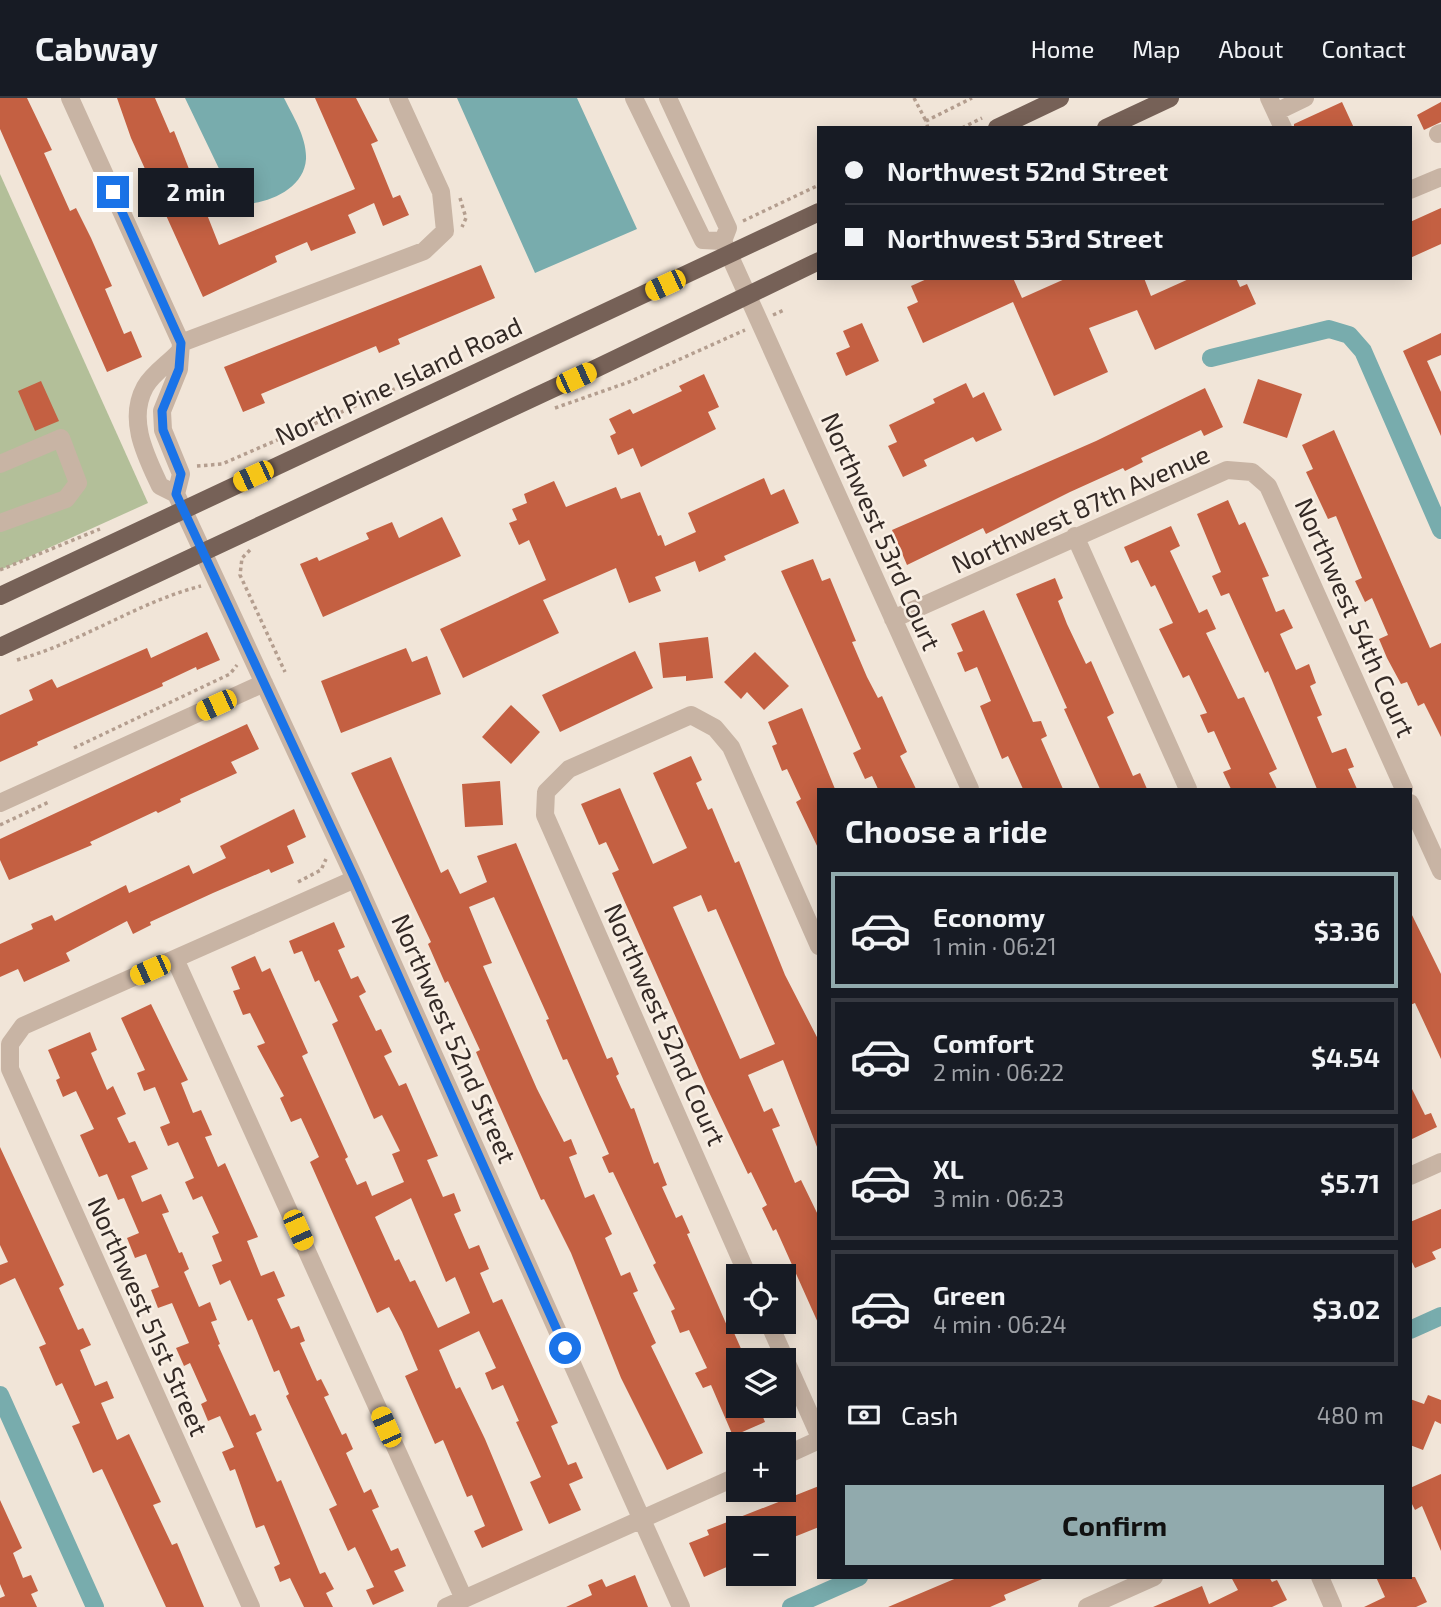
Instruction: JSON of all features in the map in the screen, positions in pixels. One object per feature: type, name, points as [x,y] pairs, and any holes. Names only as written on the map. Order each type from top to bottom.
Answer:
[{"type":"main road","points":[[1001,126],[1060,98]]},
{"type":"main road","points":[[1109,126],[1170,98]]},
{"type":"main road","name":"North Pine Island Road","points":[[0,596],[179,501],[726,248],[817,213]]},
{"type":"main road","points":[[0,647],[587,373],[817,262]]},
{"type":"street","points":[[70,98],[180,348],[424,251],[451,234],[441,192],[398,98]]},
{"type":"street","points":[[634,98],[704,240],[726,248]]},
{"type":"street","points":[[668,98],[728,228],[726,248],[748,293]]},
{"type":"street","points":[[1276,113],[1305,98]]},
{"type":"street","points":[[1412,189],[1441,177]]},
{"type":"street","name":"Northwest 53rd Court","points":[[748,293],[970,788]]},
{"type":"street","name":"Northwest 52nd Street","points":[[180,348],[146,386],[138,407],[140,442],[160,486],[179,501],[264,682],[681,1607]]},
{"type":"street","name":"Northwest 52nd Street","points":[[179,501],[181,474],[163,430],[162,411],[179,369],[180,348]]},
{"type":"street","points":[[0,464],[61,438],[78,482],[66,499],[0,523]]},
{"type":"street","name":"Northwest 87th Avenue","points":[[892,619],[1227,471],[1252,472]]},
{"type":"street","name":"Northwest 54th Court","points":[[1252,472],[1268,486],[1404,788]]},
{"type":"street","points":[[1075,536],[1188,788]]},
{"type":"street","points":[[0,803],[264,682]]},
{"type":"street","name":"Northwest 52nd Court","points":[[743,1264],[545,816],[546,792],[569,769],[691,715],[715,728],[731,747],[817,941]]},
{"type":"street","points":[[1412,807],[1441,871]]},
{"type":"street","points":[[355,879],[175,959],[464,1599]]},
{"type":"street","name":"Northwest 51st Street","points":[[175,959],[23,1026],[10,1044],[10,1069],[251,1607]]},
{"type":"street","points":[[1412,1175],[1441,1162]]},
{"type":"street","points":[[774,1334],[817,1433]]},
{"type":"street","points":[[796,1450],[817,1439]]},
{"type":"street","points":[[446,1607],[726,1482]]},
{"type":"street","points":[[1087,1607],[1112,1602],[1151,1579]]},
{"type":"street","points":[[1321,1579],[1334,1607]]},
{"type":"path","points":[[914,98],[928,126]]},
{"type":"path","points":[[926,121],[972,98]]},
{"type":"path","points":[[451,234],[466,218],[455,187]]},
{"type":"path","points":[[553,409],[629,382],[718,339],[736,335],[784,310]]},
{"type":"path","points":[[189,464],[199,467],[222,464],[432,373]]},
{"type":"path","points":[[0,570],[102,528]]},
{"type":"path","points":[[251,548],[242,558],[240,575],[285,672]]},
{"type":"path","points":[[199,587],[207,592]]},
{"type":"path","points":[[13,661],[73,641],[156,602]]},
{"type":"path","points":[[73,749],[230,674],[238,663],[238,654]]},
{"type":"path","points":[[0,825],[49,802]]},
{"type":"path","points":[[299,882],[321,870],[326,860],[325,853]]},
{"type":"green space","points":[[0,174],[148,503],[0,570]]},
{"type":"water","points":[[185,98],[284,98],[299,127],[306,151],[304,170],[298,180],[290,188],[269,199],[236,204]]},
{"type":"water","points":[[457,98],[577,98],[637,229],[535,273]]},
{"type":"building","points":[[0,98],[27,98],[52,150],[44,153],[70,211],[76,208],[112,286],[105,289],[124,334],[131,331],[142,357],[107,372],[0,129]]},
{"type":"building","points":[[117,98],[155,98],[170,133],[174,131],[219,245],[355,189],[315,98],[356,98],[378,141],[371,144],[393,198],[400,195],[409,215],[383,226],[374,203],[348,215],[356,233],[311,251],[307,242],[275,256],[277,262],[203,297],[131,138]]},
{"type":"building","points":[[1342,102],[1353,126],[1294,126]]},
{"type":"building","points":[[1441,102],[1441,122],[1424,130],[1417,115]]},
{"type":"building","points":[[1441,208],[1441,244],[1412,257],[1412,221]]},
{"type":"building","points":[[481,265],[495,298],[398,339],[400,344],[379,353],[376,346],[261,394],[265,403],[243,412],[224,367]]},
{"type":"building","points":[[924,280],[1014,280],[1022,298],[1062,280],[1145,280],[1151,296],[1187,280],[1237,280],[1240,287],[1247,284],[1256,304],[1155,350],[1137,310],[1089,328],[1108,372],[1054,396],[1013,302],[923,343],[907,307],[918,302],[911,286]]},
{"type":"building","points":[[862,323],[879,361],[846,376],[836,353],[850,347],[843,331]]},
{"type":"building","points":[[1441,333],[1441,355],[1427,361],[1441,392],[1441,436],[1403,351]]},
{"type":"building","points":[[704,374],[719,407],[708,412],[716,429],[641,467],[633,448],[618,455],[610,436],[616,433],[609,419],[630,409],[633,414],[682,391],[679,386]]},
{"type":"building","points":[[1258,379],[1302,394],[1287,438],[1243,423]]},
{"type":"building","points":[[41,381],[59,421],[35,431],[18,391]]},
{"type":"building","points":[[966,383],[973,398],[984,392],[1002,430],[976,442],[973,437],[924,460],[927,466],[903,477],[888,446],[897,442],[889,425],[935,403],[933,399]]},
{"type":"building","points":[[1205,388],[1223,427],[1204,436],[1201,430],[1141,458],[1143,462],[1125,471],[1123,468],[1070,492],[986,534],[983,528],[907,565],[892,530],[1096,441]]},
{"type":"building","points":[[1334,430],[1430,648],[1441,643],[1441,737],[1424,703],[1418,706],[1407,682],[1401,684],[1387,658],[1379,639],[1388,635],[1372,598],[1365,602],[1355,581],[1362,578],[1336,516],[1328,519],[1306,472],[1313,469],[1302,445]]},
{"type":"building","points":[[764,478],[771,495],[784,489],[799,523],[724,556],[726,560],[699,572],[695,561],[655,577],[661,591],[629,603],[616,568],[543,600],[559,633],[463,678],[440,629],[546,580],[529,540],[519,545],[509,523],[517,520],[512,509],[527,503],[524,494],[554,481],[566,507],[616,487],[621,499],[640,492],[658,536],[661,535],[665,546],[696,532],[688,513]]},
{"type":"building","points":[[1228,500],[1239,525],[1245,522],[1269,576],[1262,578],[1276,612],[1284,609],[1293,628],[1280,634],[1296,670],[1309,664],[1316,683],[1310,686],[1322,715],[1317,717],[1332,753],[1346,748],[1354,767],[1348,769],[1357,788],[1317,788],[1268,671],[1265,673],[1229,593],[1221,596],[1212,576],[1221,572],[1197,514]]},
{"type":"building","points":[[442,517],[461,556],[323,617],[300,564],[317,557],[319,561],[369,539],[366,533],[392,522],[399,538]]},
{"type":"building","points":[[1171,526],[1180,546],[1170,551],[1199,613],[1207,609],[1216,629],[1206,633],[1238,699],[1244,697],[1277,769],[1269,773],[1276,788],[1231,788],[1223,772],[1231,769],[1214,731],[1208,733],[1200,715],[1207,713],[1189,675],[1183,678],[1159,629],[1173,623],[1155,585],[1151,587],[1138,560],[1131,563],[1124,547]]},
{"type":"building","points":[[813,559],[822,581],[830,578],[856,641],[852,642],[867,677],[878,698],[882,696],[907,752],[900,756],[916,788],[878,788],[872,776],[865,779],[853,753],[861,749],[781,571]]},
{"type":"building","points":[[1055,578],[1063,598],[1058,601],[1067,624],[1086,664],[1091,661],[1114,713],[1107,717],[1133,776],[1140,773],[1147,788],[1100,788],[1016,594]]},
{"type":"building","points":[[984,610],[1033,722],[1041,721],[1047,736],[1041,739],[1063,788],[1023,788],[1008,756],[1002,759],[980,706],[991,701],[977,667],[965,672],[957,653],[963,651],[951,624]]},
{"type":"building","points":[[207,632],[220,660],[197,670],[196,667],[162,683],[163,686],[37,742],[38,745],[0,762],[0,715],[33,700],[29,690],[52,679],[57,688],[147,648],[151,658]]},
{"type":"building","points":[[708,637],[713,678],[686,681],[686,676],[663,678],[659,643]]},
{"type":"building","points":[[406,648],[412,662],[427,656],[441,694],[341,733],[321,681]]},
{"type":"building","points":[[635,651],[653,688],[560,732],[542,695]]},
{"type":"building","points":[[755,652],[789,686],[764,710],[747,692],[741,699],[724,682]]},
{"type":"building","points":[[511,705],[540,732],[511,764],[482,737]]},
{"type":"building","points":[[802,708],[835,788],[817,788],[817,846],[796,802],[801,799],[787,769],[782,771],[772,746],[777,744],[768,722]]},
{"type":"building","points":[[247,724],[259,749],[231,762],[237,773],[180,799],[181,802],[158,813],[156,811],[90,842],[92,845],[9,880],[0,860],[0,839]]},
{"type":"building","points":[[691,756],[702,780],[696,783],[708,810],[712,808],[735,863],[739,861],[785,975],[817,1037],[817,1147],[783,1060],[748,1075],[764,1112],[772,1108],[780,1126],[772,1129],[795,1183],[801,1180],[817,1213],[817,1321],[796,1274],[796,1264],[792,1264],[776,1229],[773,1231],[762,1208],[767,1205],[751,1172],[748,1174],[707,1088],[612,873],[619,870],[606,842],[599,845],[581,804],[620,788],[653,864],[687,848],[653,773]],"holes":[[[701,895],[708,912],[716,909],[775,1044],[740,1059],[673,907]]]},
{"type":"building","points":[[391,757],[441,873],[448,869],[460,894],[487,882],[477,856],[516,843],[607,1059],[612,1057],[619,1074],[616,1076],[631,1109],[634,1108],[654,1164],[658,1162],[667,1185],[662,1187],[676,1218],[682,1215],[690,1233],[687,1234],[726,1323],[726,1334],[735,1334],[741,1348],[726,1348],[726,1418],[763,1418],[765,1422],[742,1432],[731,1432],[711,1385],[703,1388],[695,1373],[707,1368],[689,1330],[680,1333],[671,1311],[675,1309],[653,1265],[656,1263],[613,1172],[609,1173],[602,1157],[609,1154],[567,1059],[563,1060],[546,1020],[549,1019],[494,897],[469,907],[492,963],[483,966],[537,1089],[564,1142],[571,1139],[577,1154],[569,1157],[585,1198],[594,1194],[612,1234],[605,1238],[621,1276],[630,1272],[638,1291],[633,1293],[656,1343],[651,1346],[703,1453],[667,1470],[621,1378],[571,1253],[544,1199],[541,1200],[476,1052],[480,1050],[448,981],[445,983],[428,944],[431,942],[351,773]]},
{"type":"building","points":[[500,781],[503,825],[465,827],[462,784]]},
{"type":"building","points":[[294,809],[306,837],[287,846],[294,863],[271,873],[269,869],[213,893],[150,922],[151,925],[133,934],[127,921],[66,953],[70,961],[24,982],[18,969],[0,977],[0,944],[33,929],[31,924],[52,915],[55,921],[126,885],[129,893],[189,865],[193,874],[226,858],[220,846]]},
{"type":"building","points":[[1412,915],[1441,974],[1441,1059],[1415,1003],[1412,1004]]},
{"type":"building","points":[[334,922],[345,947],[338,950],[351,979],[358,976],[366,992],[359,996],[376,1031],[381,1029],[392,1052],[384,1056],[399,1086],[406,1083],[438,1156],[427,1160],[443,1197],[454,1193],[461,1211],[454,1214],[469,1249],[479,1245],[489,1269],[480,1273],[493,1303],[502,1299],[558,1423],[551,1426],[568,1465],[576,1462],[583,1478],[569,1484],[581,1510],[549,1524],[530,1482],[541,1477],[516,1422],[519,1421],[503,1385],[492,1390],[485,1373],[496,1368],[479,1331],[439,1350],[456,1389],[460,1387],[485,1439],[523,1530],[482,1548],[474,1531],[485,1526],[472,1495],[467,1497],[443,1440],[435,1444],[405,1376],[418,1370],[402,1332],[389,1307],[377,1313],[310,1162],[319,1157],[301,1118],[291,1122],[280,1098],[284,1096],[257,1046],[265,1043],[250,1013],[243,1015],[233,991],[240,989],[231,967],[255,956],[262,972],[270,968],[308,1053],[302,1056],[348,1157],[345,1159],[357,1185],[366,1181],[372,1196],[404,1182],[392,1154],[400,1151],[382,1115],[374,1119],[332,1024],[338,1021],[319,980],[315,982],[302,951],[294,954],[289,941]],"holes":[[[411,1198],[446,1282],[455,1277],[470,1313],[438,1328],[415,1280],[410,1282],[399,1259],[395,1261],[375,1217]]]},
{"type":"building","points":[[151,1004],[188,1080],[181,1083],[193,1113],[201,1110],[212,1135],[205,1137],[218,1167],[225,1163],[258,1237],[247,1241],[261,1276],[274,1271],[285,1296],[277,1299],[291,1329],[299,1326],[305,1341],[300,1343],[317,1381],[321,1379],[329,1395],[324,1397],[342,1435],[346,1433],[353,1449],[346,1453],[364,1493],[371,1489],[379,1507],[372,1510],[391,1551],[398,1548],[406,1566],[394,1571],[404,1591],[373,1605],[366,1590],[374,1587],[355,1547],[348,1551],[329,1509],[337,1505],[286,1396],[289,1394],[279,1370],[274,1372],[252,1319],[248,1321],[230,1280],[220,1285],[212,1265],[222,1261],[212,1236],[219,1233],[202,1196],[193,1200],[185,1182],[194,1178],[178,1142],[168,1146],[160,1127],[170,1123],[155,1087],[144,1091],[137,1073],[145,1070],[121,1018]]},
{"type":"building","points":[[90,1032],[97,1050],[91,1053],[107,1090],[113,1086],[126,1114],[117,1118],[129,1143],[135,1141],[148,1169],[131,1176],[142,1202],[161,1194],[169,1212],[162,1214],[189,1269],[184,1272],[199,1307],[210,1302],[217,1320],[211,1322],[220,1344],[218,1345],[250,1416],[255,1414],[262,1430],[256,1433],[277,1482],[281,1480],[320,1574],[325,1572],[334,1589],[326,1593],[333,1607],[304,1607],[290,1578],[280,1582],[274,1567],[280,1564],[264,1525],[256,1528],[235,1469],[230,1471],[222,1452],[234,1447],[220,1416],[208,1421],[201,1404],[207,1401],[190,1363],[184,1366],[176,1348],[189,1343],[172,1303],[158,1308],[151,1290],[159,1287],[146,1254],[135,1258],[127,1238],[139,1233],[124,1198],[118,1200],[107,1174],[99,1177],[80,1135],[94,1129],[76,1091],[63,1097],[56,1080],[60,1078],[48,1050]]},
{"type":"building","points":[[1412,1089],[1425,1115],[1431,1113],[1437,1127],[1412,1139]]},
{"type":"building","points":[[0,1147],[64,1285],[59,1288],[78,1330],[83,1328],[91,1345],[80,1350],[95,1386],[107,1381],[114,1398],[101,1403],[117,1440],[129,1434],[161,1502],[153,1505],[172,1545],[177,1543],[204,1607],[166,1607],[102,1469],[93,1473],[72,1426],[80,1423],[62,1383],[56,1386],[39,1347],[46,1344],[15,1278],[0,1285],[0,1265],[8,1262],[0,1245]]},
{"type":"building","points":[[1441,1209],[1441,1248],[1432,1252],[1436,1259],[1415,1268],[1412,1262],[1412,1221]]},
{"type":"building","points":[[1428,1395],[1441,1400],[1441,1424],[1435,1421],[1423,1450],[1412,1446],[1412,1400],[1424,1404]]},
{"type":"building","points":[[1441,1474],[1441,1551],[1422,1506],[1415,1510],[1412,1504],[1412,1487]]},
{"type":"building","points":[[817,1487],[817,1528],[796,1536],[796,1516],[743,1516],[778,1502],[796,1502],[796,1495]]},
{"type":"building","points":[[0,1500],[22,1548],[13,1553],[23,1578],[31,1575],[38,1591],[31,1594],[37,1607],[0,1607],[0,1598],[5,1596],[0,1584]]},
{"type":"building","points":[[726,1523],[726,1567],[704,1577],[689,1543],[709,1535],[707,1530]]},
{"type":"building","points":[[635,1575],[648,1607],[566,1607],[592,1595],[588,1585],[602,1579],[606,1587]]},
{"type":"building","points":[[1415,1577],[1427,1602],[1416,1607],[1364,1607],[1385,1597],[1377,1579]]},
{"type":"building","points":[[954,1579],[1042,1579],[1004,1595],[1006,1600],[990,1607],[888,1607]]},
{"type":"building","points":[[1232,1579],[1270,1579],[1272,1582],[1277,1580],[1287,1600],[1272,1607],[1153,1607],[1202,1586],[1209,1604],[1238,1590]]},
{"type":"waterway","points":[[1211,358],[1329,329],[1349,335],[1363,351],[1441,530]]},
{"type":"waterway","points":[[1412,1329],[1441,1316]]},
{"type":"waterway","points":[[0,1395],[95,1607]]},
{"type":"waterway","points":[[791,1607],[854,1579]]},
{"type":"route","points":[[113,192],[181,343],[179,369],[162,411],[163,430],[181,474],[176,494],[355,879],[565,1348]]}]
